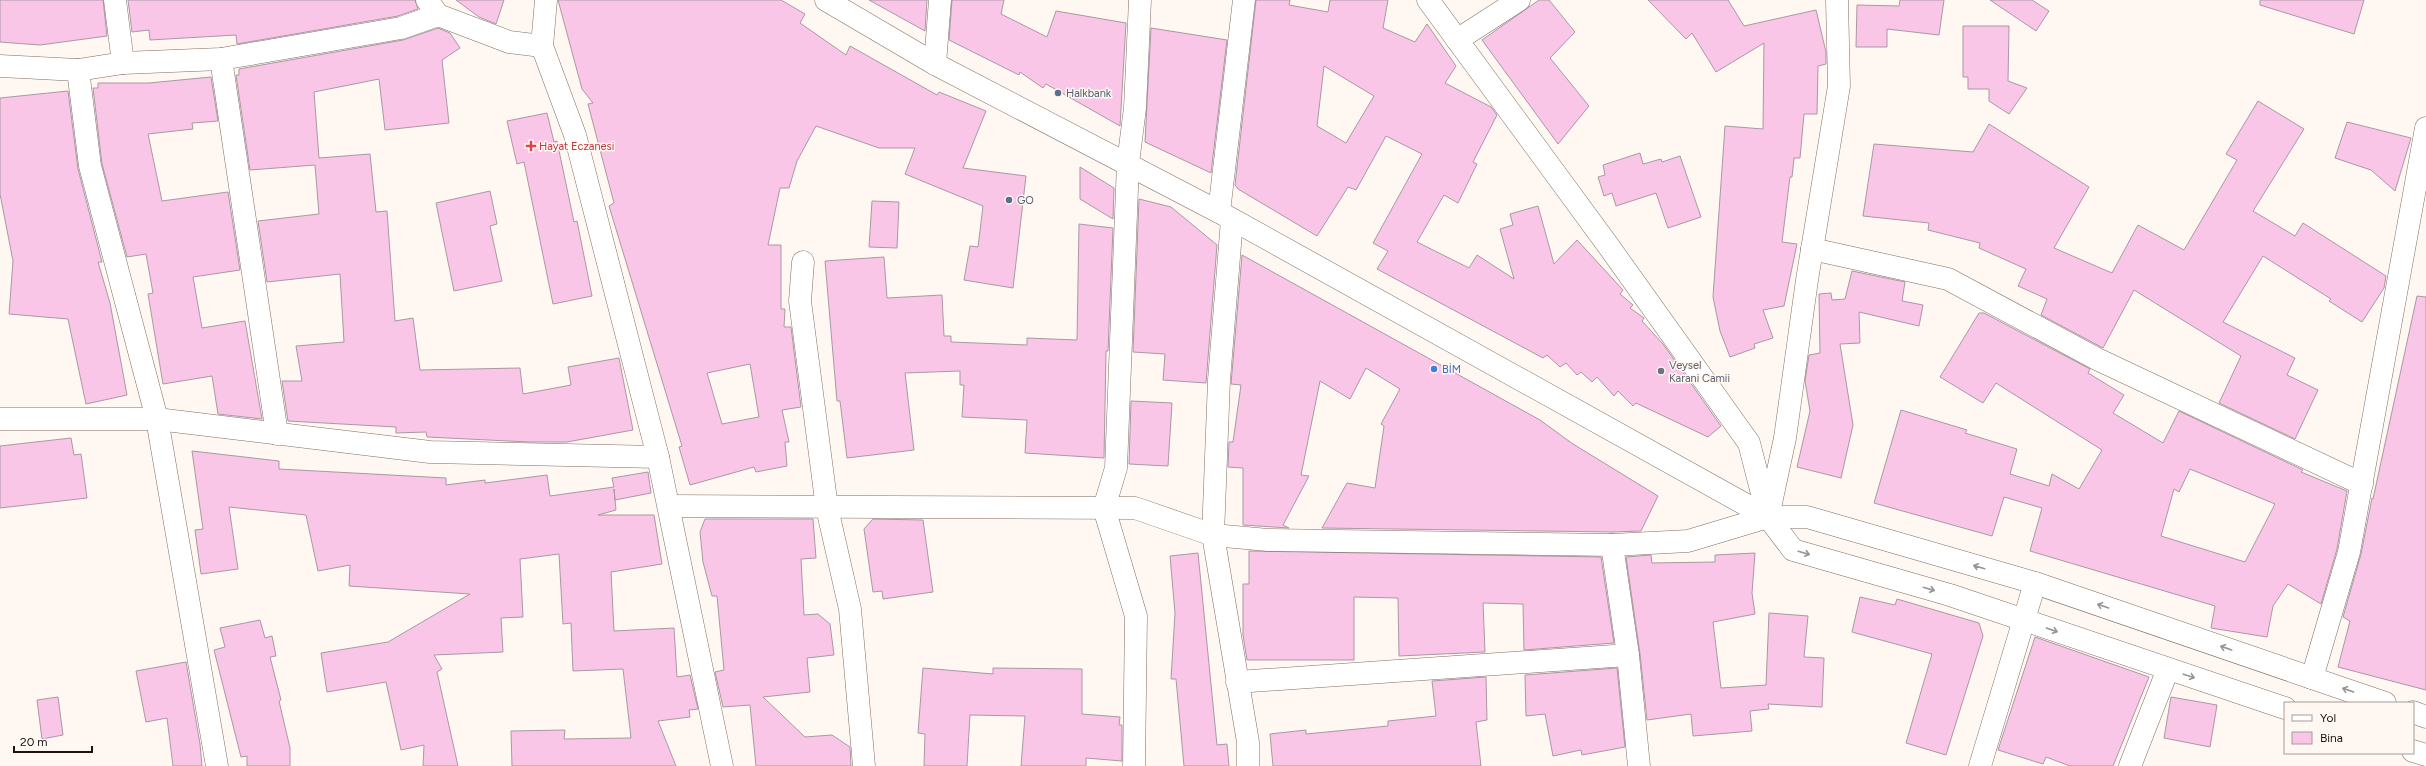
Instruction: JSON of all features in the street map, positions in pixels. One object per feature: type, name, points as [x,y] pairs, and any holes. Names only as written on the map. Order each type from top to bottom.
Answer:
[{"type":"street","points":[[115,0],[123,63]]},
{"type":"street","points":[[546,0],[542,46],[575,135],[658,457],[722,766]]},
{"type":"street","points":[[826,0],[935,64],[1128,163],[1768,517]]},
{"type":"street","points":[[935,64],[940,0]]},
{"type":"street","points":[[1134,766],[1136,616],[1104,508],[1116,468],[1128,163],[1135,108],[1140,0]]},
{"type":"street","points":[[1244,0],[1225,216],[1213,535],[1248,742],[1248,766]]},
{"type":"street","points":[[1428,0],[1607,244],[1749,443],[1768,517],[1793,550],[1950,596],[2284,708]]},
{"type":"street","points":[[1458,40],[1519,0]]},
{"type":"street","points":[[1768,517],[1785,438],[1812,249],[1839,86],[1836,0]]},
{"type":"street","points":[[0,66],[78,70],[123,63],[221,59],[402,28],[432,7],[509,42],[542,46]]},
{"type":"street","points":[[221,59],[277,434]]},
{"type":"street","points":[[78,70],[90,166],[157,419],[217,766]]},
{"type":"street","points":[[2312,678],[2349,552],[2422,171],[2426,128]]},
{"type":"street","points":[[1812,249],[1948,279],[2097,359],[2362,484]]},
{"type":"street","points":[[802,262],[800,301],[827,508],[850,610],[864,766]]},
{"type":"street","points":[[0,419],[157,419],[430,452],[658,457]]},
{"type":"street","points":[[669,506],[827,508],[1136,508],[1213,535],[1268,540],[1612,545],[1688,541],[1768,517],[1807,517],[2035,583],[2382,702]]},
{"type":"street","points":[[1612,545],[1628,655],[1639,766]]},
{"type":"street","points":[[1980,766],[2035,583]]},
{"type":"street","points":[[1237,682],[1628,655]]},
{"type":"street","points":[[2130,766],[2168,669]]},
{"type":"street","points":[[2414,712],[2426,717]]},
{"type":"street","points":[[2414,751],[2426,755]]},
{"type":"building","points":[[0,0],[103,0],[107,36],[40,45],[0,42]]},
{"type":"building","points":[[128,0],[415,0],[418,9],[398,16],[237,44],[236,35],[150,40],[149,30],[132,32]]},
{"type":"building","points":[[456,0],[504,0],[496,24],[479,17]]},
{"type":"building","points":[[558,0],[781,0],[805,14],[800,23],[846,55],[850,46],[937,95],[939,92],[986,111],[963,168],[1026,176],[1013,288],[964,280],[970,246],[978,247],[983,206],[905,174],[915,148],[879,148],[816,126],[797,161],[789,188],[780,188],[768,245],[781,245],[781,309],[785,309],[784,327],[791,327],[801,407],[782,410],[789,442],[785,442],[787,466],[756,472],[754,467],[690,485],[679,447],[682,446],[609,206],[614,203],[588,104],[593,103],[582,89]],"holes":[[[750,364],[759,417],[722,424],[707,373]]]},
{"type":"building","points":[[869,0],[927,0],[925,31]]},
{"type":"building","points":[[952,0],[1004,0],[1001,14],[1047,37],[1056,11],[1126,23],[1120,126],[1046,84],[1043,88],[1020,72],[1019,75],[949,40]]},
{"type":"building","points":[[1256,0],[1290,0],[1289,5],[1328,12],[1330,0],[1388,0],[1383,28],[1415,42],[1427,24],[1456,66],[1445,83],[1491,107],[1497,115],[1473,162],[1477,164],[1458,203],[1444,195],[1417,242],[1469,268],[1477,255],[1514,279],[1500,229],[1513,225],[1510,214],[1538,206],[1554,264],[1577,240],[1623,290],[1620,294],[1633,305],[1630,308],[1644,318],[1642,321],[1663,344],[1721,426],[1708,437],[1636,403],[1633,406],[1618,391],[1614,396],[1597,377],[1592,382],[1581,372],[1577,375],[1566,363],[1560,367],[1547,355],[1543,358],[1377,269],[1388,251],[1373,243],[1422,154],[1386,136],[1356,190],[1348,187],[1317,236],[1238,189],[1235,185]],"holes":[[[1324,66],[1374,96],[1346,143],[1317,126]]]},
{"type":"building","points":[[1539,0],[1549,0],[1575,32],[1550,58],[1589,106],[1558,144],[1482,40]]},
{"type":"building","points":[[1648,0],[1728,0],[1744,26],[1816,10],[1826,52],[1826,64],[1818,66],[1817,114],[1804,114],[1800,158],[1794,158],[1792,177],[1790,177],[1782,242],[1797,244],[1784,306],[1763,310],[1773,338],[1754,344],[1755,348],[1730,357],[1720,331],[1713,297],[1725,126],[1763,129],[1764,43],[1716,72],[1692,33],[1686,39]]},
{"type":"building","points":[[1900,0],[1944,0],[1939,35],[1887,29],[1887,47],[1856,47],[1857,5],[1899,6]]},
{"type":"building","points":[[1990,0],[2032,0],[2049,11],[2036,31]]},
{"type":"building","points":[[2260,0],[2364,0],[2354,34],[2260,5]]},
{"type":"building","points":[[1963,26],[2009,26],[2008,81],[2027,88],[2009,114],[1989,101],[1989,89],[1968,89],[1968,77],[1963,77]]},
{"type":"building","points":[[438,28],[450,33],[460,48],[442,60],[449,123],[385,130],[379,79],[314,92],[319,158],[370,154],[376,212],[387,211],[395,321],[413,318],[420,370],[520,368],[523,394],[571,385],[568,367],[619,358],[633,430],[567,442],[529,442],[427,437],[426,432],[396,433],[396,427],[288,421],[282,381],[302,381],[296,346],[344,342],[340,274],[267,282],[258,221],[319,214],[315,165],[250,170],[236,75],[239,75],[239,69],[403,40]]},
{"type":"building","points":[[1151,28],[1227,40],[1211,173],[1145,142]]},
{"type":"building","points":[[211,77],[218,121],[192,123],[193,129],[148,134],[162,201],[228,192],[240,270],[193,277],[202,328],[245,321],[262,419],[218,414],[212,376],[163,384],[148,294],[153,293],[146,254],[127,257],[102,164],[93,88],[98,88],[98,83],[149,83]]},
{"type":"building","points":[[68,91],[78,169],[102,262],[98,262],[110,303],[127,395],[86,404],[68,319],[9,314],[13,261],[0,194],[0,98]]},
{"type":"building","points":[[2258,101],[2304,129],[2253,211],[2295,236],[2303,223],[2386,276],[2384,288],[2362,322],[2329,301],[2331,299],[2263,256],[2223,322],[2295,358],[2287,375],[2318,390],[2295,439],[2219,403],[2241,356],[2134,290],[2103,348],[2041,315],[2047,299],[2018,286],[2026,269],[1979,248],[1980,243],[1928,230],[1929,223],[1863,216],[1874,144],[1973,152],[1989,124],[2089,187],[2054,248],[2112,273],[2138,225],[2184,250],[2237,160],[2226,154]]},
{"type":"building","points":[[547,113],[554,142],[557,141],[574,222],[577,221],[592,296],[553,304],[524,162],[517,164],[507,121]]},
{"type":"building","points":[[2347,122],[2411,138],[2395,191],[2371,170],[2335,158]]},
{"type":"building","points":[[1640,153],[1643,164],[1661,159],[1662,162],[1680,156],[1701,217],[1668,228],[1656,193],[1616,206],[1612,193],[1604,196],[1598,177],[1605,175],[1603,165]]},
{"type":"building","points":[[1080,167],[1114,188],[1113,219],[1080,199]]},
{"type":"building","points":[[490,191],[497,224],[490,226],[502,281],[454,291],[436,203]]},
{"type":"building","points":[[1139,199],[1171,207],[1217,245],[1206,383],[1163,380],[1165,354],[1133,352]]},
{"type":"building","points":[[872,201],[899,202],[897,248],[869,247]]},
{"type":"building","points":[[1079,224],[1113,228],[1108,351],[1106,351],[1104,458],[1025,453],[1027,420],[962,417],[964,385],[960,385],[960,371],[905,373],[914,450],[847,458],[840,401],[837,401],[825,261],[884,257],[887,298],[942,295],[944,336],[951,336],[951,342],[1027,345],[1027,338],[1077,340]]},
{"type":"building","points":[[1242,255],[1540,420],[1573,444],[1658,496],[1641,531],[1612,532],[1322,528],[1347,483],[1375,488],[1384,426],[1381,424],[1400,389],[1366,368],[1350,399],[1320,381],[1301,475],[1309,476],[1283,525],[1289,528],[1243,525],[1243,468],[1228,467],[1229,442],[1233,442],[1241,385],[1231,384]]},
{"type":"building","points":[[1852,271],[1905,282],[1902,301],[1923,305],[1919,326],[1859,312],[1860,343],[1840,344],[1853,425],[1841,478],[1797,467],[1810,411],[1805,381],[1809,355],[1820,353],[1819,294],[1831,293],[1832,300],[1845,299]]},
{"type":"building","points":[[2417,296],[2426,297],[2426,690],[2338,667],[2350,621],[2343,617],[2361,554]]},
{"type":"building","points":[[1979,313],[1984,313],[2090,369],[2088,373],[2124,395],[2113,413],[2163,443],[2179,411],[2303,470],[2301,472],[2347,491],[2337,549],[2321,604],[2288,584],[2273,606],[2267,637],[2211,628],[2215,606],[2030,551],[2042,508],[2004,497],[1992,536],[1874,503],[1901,410],[1967,430],[1965,433],[2017,449],[2010,474],[2049,486],[2052,474],[2079,489],[2102,450],[1996,383],[1983,403],[1940,377]],"holes":[[[2190,469],[2275,504],[2245,562],[2161,536],[2174,489],[2179,492]]]},
{"type":"building","points":[[1131,401],[1172,403],[1168,466],[1129,464]]},
{"type":"building","points":[[71,438],[74,455],[81,454],[87,498],[0,508],[0,446]]},
{"type":"building","points":[[192,451],[279,461],[279,469],[446,478],[446,485],[485,480],[485,483],[547,475],[550,496],[614,487],[612,478],[648,472],[651,493],[615,500],[616,510],[598,515],[654,515],[662,564],[611,572],[614,631],[674,628],[677,677],[690,675],[698,709],[689,710],[690,717],[658,721],[676,766],[512,766],[511,731],[565,730],[564,739],[631,738],[623,669],[573,671],[571,623],[563,624],[559,554],[520,559],[523,617],[501,618],[503,652],[434,655],[442,669],[437,672],[458,766],[423,766],[424,745],[401,750],[386,682],[327,692],[321,653],[388,642],[470,594],[349,586],[350,565],[318,571],[306,515],[229,507],[238,569],[201,574],[195,530],[203,529]]},
{"type":"building","points":[[705,519],[813,519],[816,558],[801,559],[804,615],[818,614],[830,624],[834,655],[807,658],[810,692],[763,697],[805,737],[832,735],[850,747],[851,766],[756,766],[750,705],[723,707],[715,672],[724,670],[717,596],[712,596],[703,562],[700,532]]},
{"type":"building","points":[[873,519],[923,520],[933,592],[883,599],[882,591],[873,592],[864,529]]},
{"type":"building","points":[[1249,551],[1601,557],[1614,643],[1524,650],[1523,604],[1483,603],[1485,652],[1399,656],[1398,598],[1354,597],[1354,660],[1247,660],[1243,635],[1243,584],[1249,584]]},
{"type":"building","points":[[1198,553],[1217,745],[1227,744],[1229,766],[1184,766],[1176,679],[1171,679],[1175,613],[1170,556]]},
{"type":"building","points":[[1755,553],[1752,593],[1755,614],[1713,622],[1721,688],[1766,685],[1769,613],[1808,616],[1804,657],[1824,658],[1822,707],[1768,704],[1769,709],[1750,711],[1752,731],[1693,736],[1691,714],[1647,720],[1640,654],[1626,557],[1651,555],[1652,563],[1715,562],[1715,555]]},
{"type":"building","points":[[1860,597],[1895,605],[1897,599],[1979,623],[1983,636],[1946,755],[1906,743],[1932,654],[1852,632]]},
{"type":"building","points":[[260,620],[265,638],[272,636],[276,656],[270,657],[281,700],[279,701],[290,748],[290,766],[247,766],[247,756],[241,757],[214,650],[225,647],[220,628]]},
{"type":"building","points":[[2035,637],[2149,677],[2113,766],[2070,766],[2046,757],[2043,764],[1998,750]]},
{"type":"building","points":[[186,662],[200,744],[202,766],[173,766],[167,718],[146,722],[136,671]]},
{"type":"building","points":[[923,668],[993,674],[993,668],[1082,669],[1082,714],[1120,717],[1119,725],[1122,725],[1122,761],[1086,758],[1086,766],[1021,766],[1025,716],[970,715],[967,766],[924,766],[925,734],[918,733]]},
{"type":"building","points":[[1617,668],[1625,747],[1582,755],[1581,750],[1553,756],[1545,714],[1526,716],[1525,675]]},
{"type":"building","points":[[1486,677],[1487,720],[1476,722],[1481,766],[1273,766],[1270,734],[1306,730],[1306,734],[1388,726],[1388,721],[1436,716],[1432,681]]},
{"type":"building","points":[[58,697],[63,735],[42,739],[37,700]]},
{"type":"building","points":[[2171,697],[2217,705],[2210,747],[2164,738]]},
{"type":"place","name":"Halkbank","points":[[1058,93]]},
{"type":"place","name":"Hayat Eczanesi","points":[[531,146]]},
{"type":"place","name":"GO","points":[[1009,200]]},
{"type":"place","name":"BİM","points":[[1434,369]]},
{"type":"place","name":"Veysel Karani Camii","points":[[1661,371]]}]
